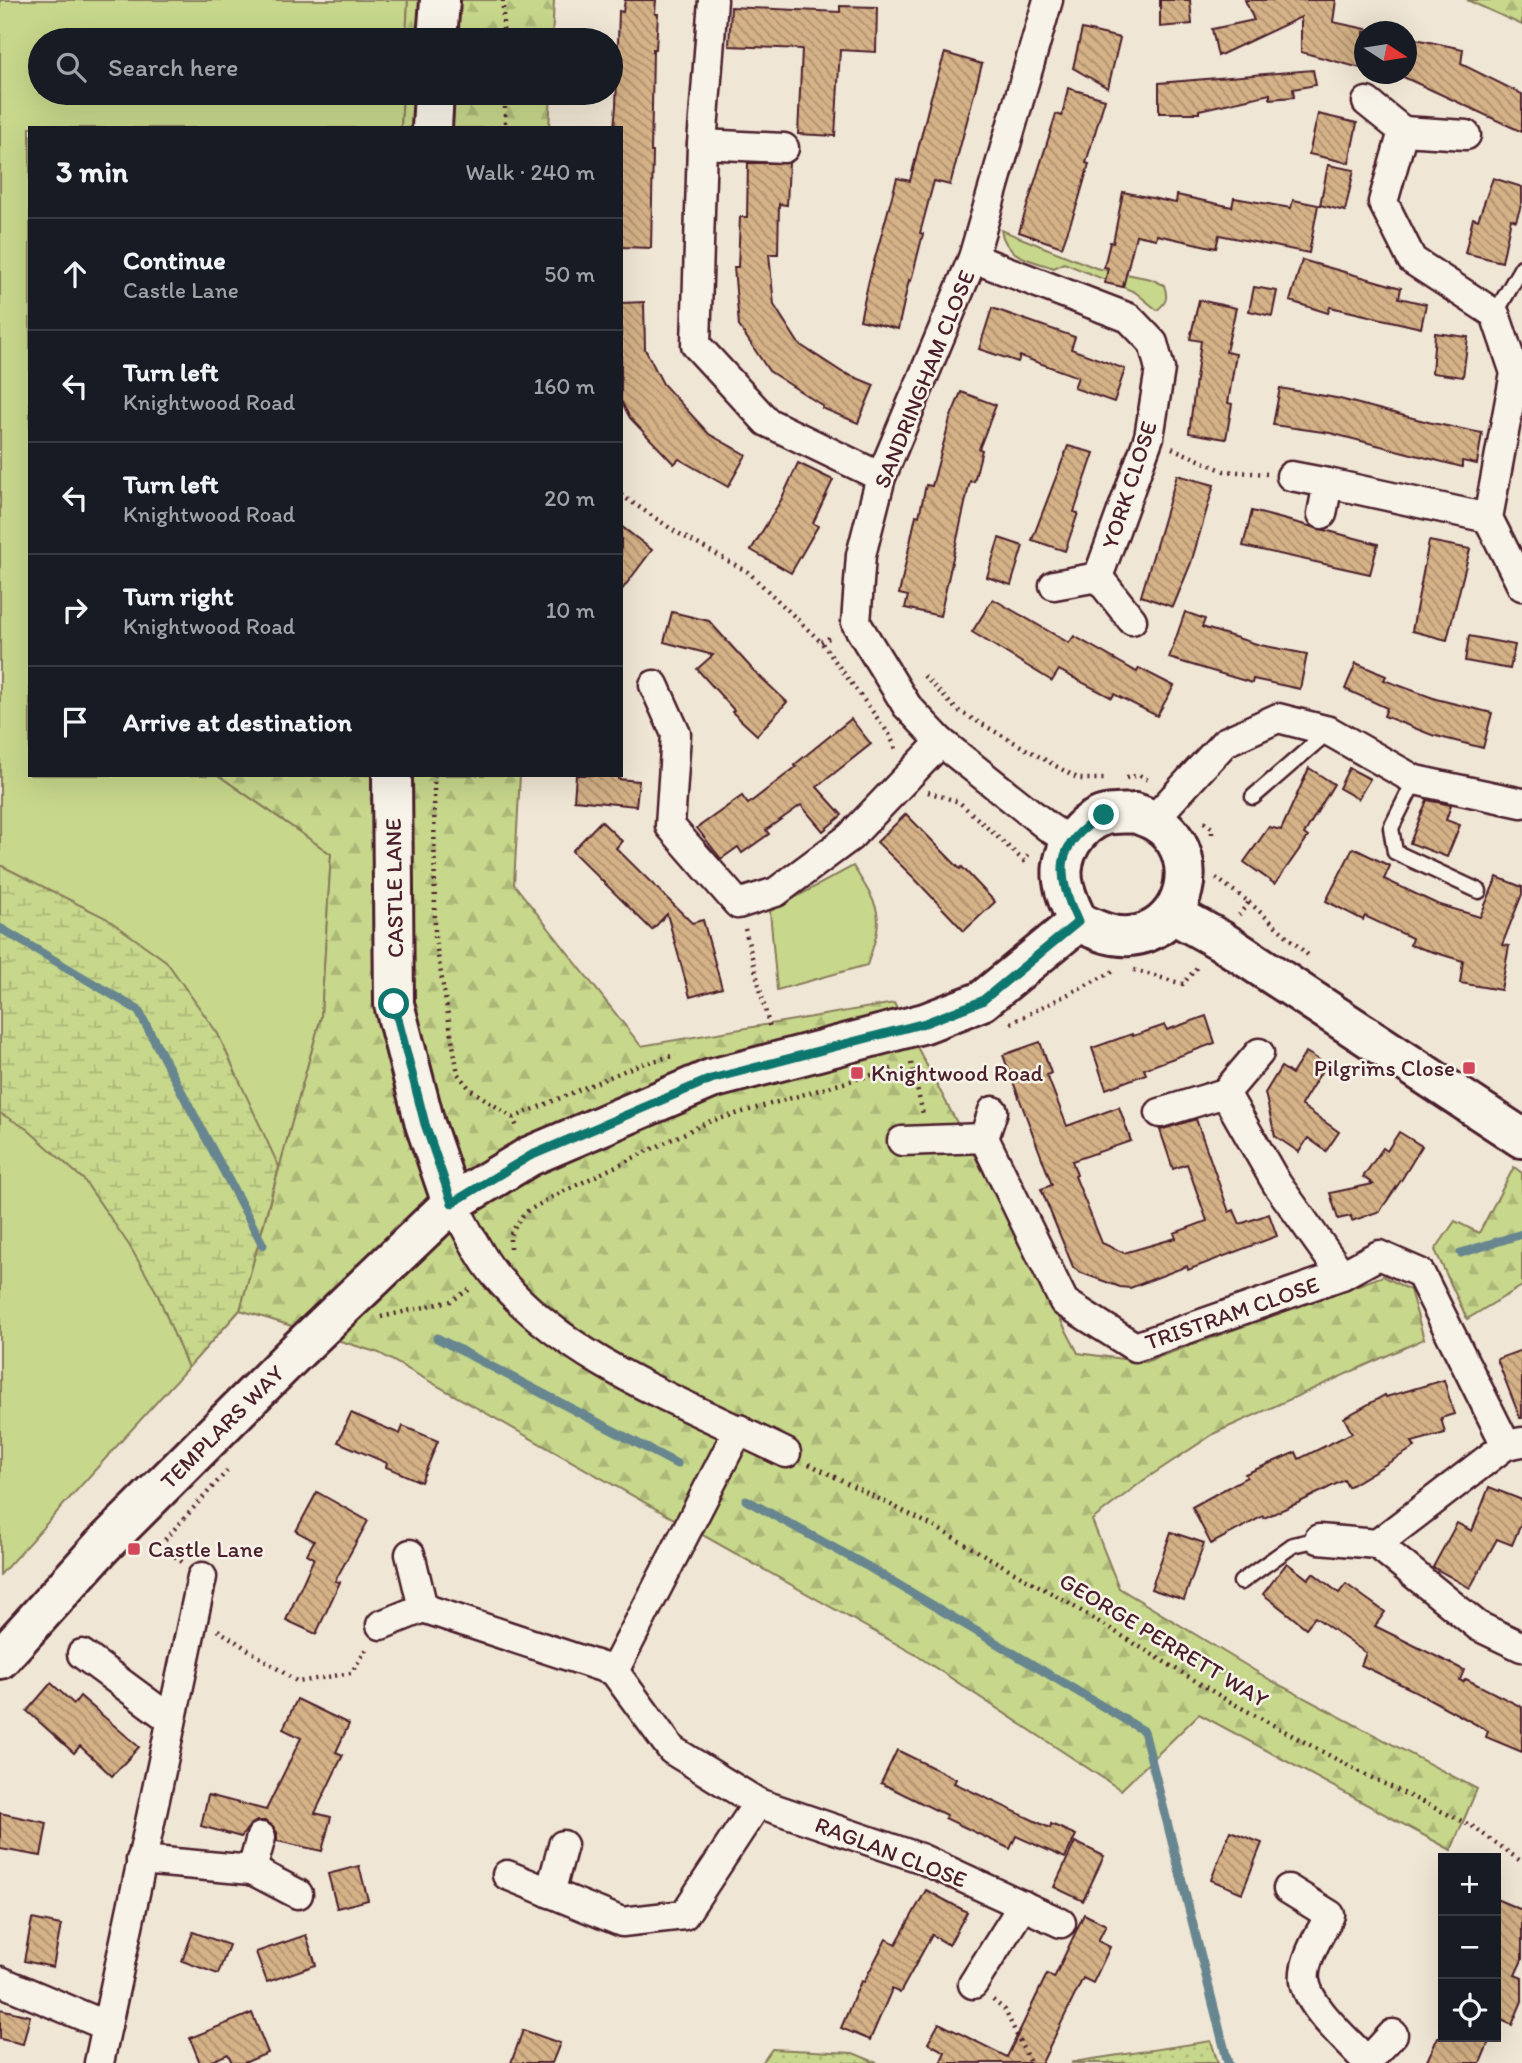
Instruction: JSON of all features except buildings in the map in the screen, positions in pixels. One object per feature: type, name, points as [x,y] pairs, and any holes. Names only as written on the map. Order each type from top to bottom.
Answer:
[{"type":"street","points":[[438,28],[440,0]]},
{"type":"street","points":[[713,0],[702,144],[696,345],[767,422],[881,477]]},
{"type":"street","name":"SANDRINGHAM CLOSE","points":[[1048,0],[973,258],[881,477],[861,555],[856,623],[907,706],[941,742],[1059,834]]},
{"type":"street","points":[[1367,102],[1404,131],[1466,135]]},
{"type":"street","points":[[432,126],[433,105]]},
{"type":"street","points":[[1404,131],[1384,202],[1412,260],[1495,314],[1515,373],[1488,518],[1522,586]]},
{"type":"street","points":[[702,144],[784,148]]},
{"type":"street","name":"YORK CLOSE","points":[[973,258],[1129,318],[1153,343],[1160,369],[1149,437],[1098,577]]},
{"type":"street","points":[[1291,476],[1488,518]]},
{"type":"street","points":[[1321,514],[1328,483]]},
{"type":"street","name":"YORK CLOSE","points":[[1054,585],[1098,577]]},
{"type":"street","name":"YORK CLOSE","points":[[1098,577],[1132,620]]},
{"type":"street","points":[[654,685],[676,734],[670,826],[738,904],[776,892],[850,837],[941,742]]},
{"type":"street","points":[[1154,820],[1225,742],[1278,718],[1329,731],[1415,780],[1522,803]]},
{"type":"street","name":"CASTLE LANE","points":[[392,777],[394,1004],[425,1124],[452,1203]]},
{"type":"street","points":[[1135,813],[1154,820],[1170,833],[1182,851],[1186,883],[1173,914],[1151,930],[1130,936],[1109,935],[1078,922],[1066,896],[1062,878],[1065,856],[1059,834],[1085,826],[1104,815],[1135,813]]},
{"type":"street","points":[[1173,914],[1220,940],[1522,1139]]},
{"type":"street","points":[[786,1452],[608,1367],[531,1313],[494,1274],[452,1203],[530,1156],[711,1079],[925,1023],[982,1001],[1078,922]]},
{"type":"street","points":[[1160,1114],[1225,1093],[1259,1054]]},
{"type":"street","name":"TRISTRAM CLOSE","points":[[1225,1093],[1277,1184],[1342,1275]]},
{"type":"street","points":[[916,1140],[984,1139],[993,1111]]},
{"type":"street","name":"TRISTRAM CLOSE","points":[[984,1139],[1064,1302],[1135,1347],[1342,1275],[1379,1255],[1420,1273],[1514,1443]]},
{"type":"street","name":"TEMPLARS WAY","points":[[0,1659],[102,1546],[298,1350],[452,1203]]},
{"type":"street","points":[[381,1625],[423,1608],[614,1671],[739,1429]]},
{"type":"street","points":[[1377,1544],[1514,1443]]},
{"type":"street","points":[[1320,1539],[1377,1544],[1478,1626],[1522,1647]]},
{"type":"street","points":[[410,1555],[423,1608]]},
{"type":"street","points":[[99,2063],[202,1577]]},
{"type":"street","points":[[82,1654],[170,1719]]},
{"type":"street","name":"RAGLAN CLOSE","points":[[614,1671],[672,1750],[758,1803],[920,1858],[1061,1923]]},
{"type":"street","points":[[507,1875],[622,1922],[684,1915],[758,1803]]},
{"type":"street","points":[[252,1870],[261,1837]]},
{"type":"street","points":[[550,1893],[563,1845]]},
{"type":"street","points":[[141,1860],[252,1870],[298,1894]]},
{"type":"street","points":[[1288,1889],[1329,1915],[1310,1953],[1305,1981],[1320,2013],[1368,2062],[1393,2034]]},
{"type":"street","points":[[973,1984],[1023,1905]]},
{"type":"street","points":[[0,1981],[107,2026]]},
{"type":"lane","points":[[1495,314],[1522,267]]},
{"type":"lane","points":[[1253,797],[1329,731]]},
{"type":"lane","points":[[1415,780],[1391,828],[1395,852],[1479,891]]},
{"type":"lane","points":[[1241,1582],[1293,1545],[1320,1539]]},
{"type":"path","points":[[503,0],[503,28]]},
{"type":"path","points":[[505,105],[505,126]]},
{"type":"path","points":[[1149,437],[1224,471],[1291,476]]},
{"type":"path","points":[[623,496],[676,532],[748,572],[821,642],[889,734],[900,757],[901,783],[959,802],[1024,861],[1059,834]]},
{"type":"path","points":[[378,1318],[451,1301],[494,1274],[509,1255],[510,1235],[517,1222],[524,1213],[554,1196],[530,1156],[513,1118],[470,1089],[458,1074],[435,938],[434,777]]},
{"type":"path","points":[[738,904],[770,1031]]},
{"type":"path","points":[[513,1118],[638,1065],[678,1055]]},
{"type":"path","points":[[911,1063],[916,1140]]},
{"type":"path","name":"GEORGE PERRETT WAY","points":[[786,1452],[933,1526],[1060,1598],[1225,1699],[1360,1772],[1472,1826],[1522,1862]]},
{"type":"path","points":[[202,1577],[160,1545],[234,1464]]},
{"type":"path","points":[[193,1614],[298,1682],[351,1673],[381,1625]]},
{"type":"path","points":[[973,1984],[1005,2010],[1030,2063]]},
{"type":"green space","points":[[0,0],[408,0],[407,28],[28,28],[28,105],[402,105],[401,126],[28,126],[28,777],[221,777],[331,854],[321,1017],[240,1310],[0,1575]]},
{"type":"green space","points":[[408,0],[554,0],[553,28],[407,28]]},
{"type":"green space","points":[[1467,0],[1522,0],[1522,25]]},
{"type":"green space","points":[[402,105],[550,105],[549,126],[401,126]]},
{"type":"green space","points":[[1001,230],[1096,268],[1151,279],[1164,285],[1165,302],[1157,310],[1135,292],[1064,263],[1054,268],[1028,260],[1008,247]]},
{"type":"green space","points":[[221,777],[520,777],[514,884],[641,1046],[894,1003],[1078,1353],[1145,1362],[1383,1276],[1410,1290],[1424,1339],[1215,1433],[1144,1480],[1092,1520],[1119,1588],[1272,1681],[1477,1789],[1451,1850],[1199,1714],[1121,1790],[916,1655],[379,1353],[240,1310],[321,1017],[331,854]]},
{"type":"green space","points":[[0,865],[106,918],[166,961],[218,1034],[279,1167],[240,1310],[188,1368],[157,1293],[129,1245],[84,1180],[27,1129],[0,1113]]},
{"type":"green space","points":[[853,866],[870,893],[877,913],[876,934],[867,965],[777,990],[770,911]]},
{"type":"green space","points":[[1514,1167],[1522,1173],[1522,1286],[1467,1319],[1435,1250],[1455,1221],[1479,1233]]},
{"type":"green space","points":[[1211,2041],[1218,2063],[1071,2063],[1073,2062]]},
{"type":"green space","points":[[772,2049],[853,2053],[877,2063],[762,2063]]},
{"type":"waterway","points":[[0,928],[138,1010],[263,1245]]},
{"type":"waterway","points":[[1461,1253],[1522,1234]]},
{"type":"waterway","points":[[437,1338],[677,1464]]},
{"type":"waterway","points":[[746,1500],[865,1565],[1144,1731],[1228,2063]]},
{"type":"place","name":"Pilgrims Close","points":[[1469,1068]]},
{"type":"place","name":"Knightwood Road","points":[[857,1073]]},
{"type":"place","name":"Castle Lane","points":[[134,1549]]},
{"type":"route","points":[[394,1004],[425,1124],[452,1203],[530,1156],[711,1079],[925,1023],[982,1001],[1078,922],[1066,896],[1062,878],[1065,856],[1071,842],[1085,826],[1104,815]]}]
